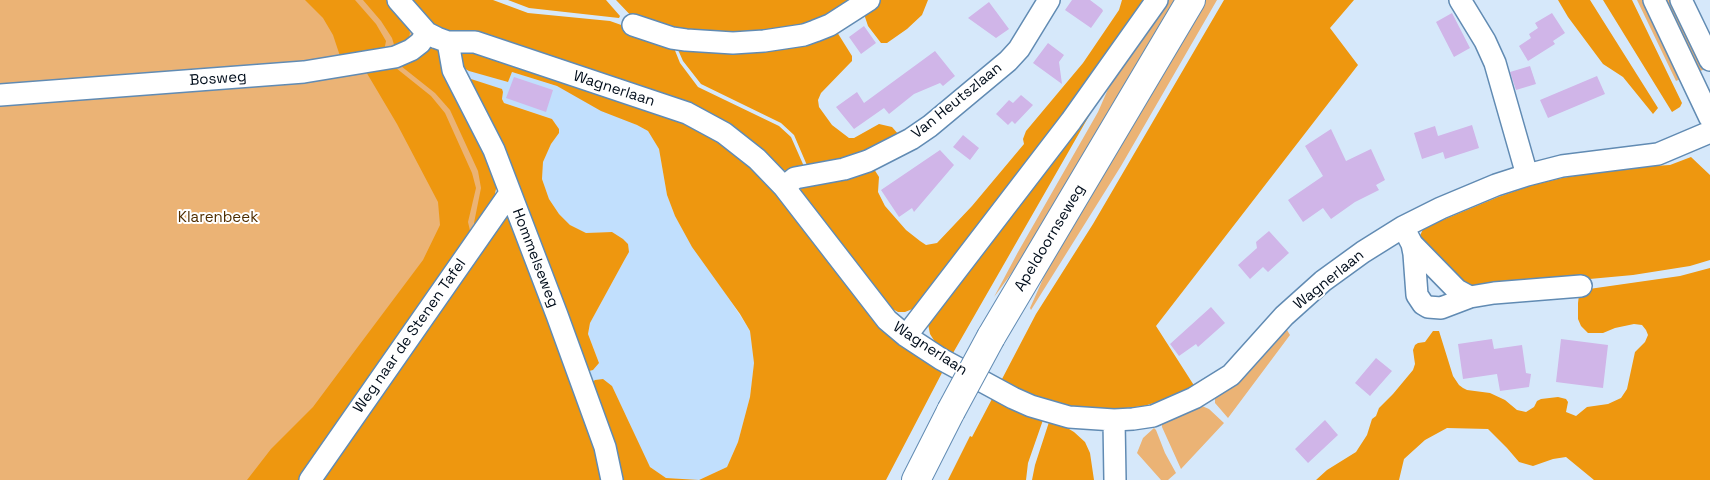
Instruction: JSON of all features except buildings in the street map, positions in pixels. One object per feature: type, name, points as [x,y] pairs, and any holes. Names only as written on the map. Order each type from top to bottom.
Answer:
[{"type":"main road","name":"Apeldoornseweg","points":[[916,480],[991,337],[1191,0]]},
{"type":"street","points":[[398,0],[427,33]]},
{"type":"street","points":[[633,25],[672,38],[686,40],[733,43],[764,40],[804,35],[815,31],[830,25],[868,0]]},
{"type":"street","name":"Van Heutszlaan","points":[[784,187],[795,178],[844,169],[868,161],[911,139],[930,126],[1008,61],[1019,49],[1049,0]]},
{"type":"street","points":[[906,336],[1071,122],[1157,0]]},
{"type":"street","points":[[1460,0],[1485,41],[1495,63],[1527,175]]},
{"type":"street","points":[[1654,0],[1710,118]]},
{"type":"street","points":[[1681,0],[1710,60]]},
{"type":"street","name":"Wagnerlaan","points":[[427,33],[448,42],[475,42],[687,113],[705,122],[740,145],[757,159],[784,187],[887,320],[906,336],[941,359],[1012,398],[1031,406],[1069,417],[1114,420],[1153,416],[1188,402],[1231,375],[1284,316],[1323,281],[1363,252],[1408,236],[1441,208],[1496,185],[1527,175],[1562,166],[1658,154],[1710,132]]},
{"type":"street","name":"Bosweg","points":[[0,95],[304,72],[395,57],[411,50],[427,33]]},
{"type":"street","name":"Hommelseweg","points":[[448,42],[453,70],[494,150],[596,420],[612,480]]},
{"type":"street","name":"Weg naar de Stenen Tafel","points":[[310,480],[510,193]]},
{"type":"street","points":[[1408,236],[1440,273],[1462,294],[1470,297]]},
{"type":"street","points":[[1408,236],[1415,263],[1417,295],[1423,304],[1436,308],[1470,297],[1518,290],[1580,286]]},
{"type":"street","points":[[1416,289],[1440,273]]},
{"type":"street","points":[[1114,420],[1115,480]]},
{"type":"shaded area","points":[[305,0],[355,0],[376,24],[386,41],[384,51],[341,59],[333,35],[323,18]]},
{"type":"shaded area","points":[[363,0],[387,0],[408,26],[409,38],[395,48],[392,38],[381,21]]},
{"type":"shaded area","points":[[409,0],[493,0],[528,13],[610,21],[672,43],[680,63],[698,87],[779,126],[791,137],[806,171],[788,172],[779,168],[763,153],[436,28]]},
{"type":"shaded area","points":[[508,0],[606,0],[620,16],[619,18],[529,8]]},
{"type":"shaded area","points":[[616,0],[860,0],[828,21],[733,40],[636,21]]},
{"type":"shaded area","points":[[876,0],[928,0],[922,15],[907,29],[887,43],[881,43],[868,26],[865,17],[866,7]]},
{"type":"shaded area","points":[[1122,0],[1149,0],[920,306],[905,312],[898,312],[891,308],[801,193],[801,186],[874,169],[879,177],[878,192],[885,206],[906,230],[920,241],[926,245],[937,243],[972,206],[1024,144],[1023,139],[1026,131],[1083,63],[1119,10]]},
{"type":"shaded area","points":[[1224,0],[1354,0],[1330,28],[1358,65],[1156,326],[1195,387],[1144,406],[1118,409],[1091,409],[1066,406],[1029,394],[1002,379],[1036,314],[1093,224]]},
{"type":"shaded area","points":[[1558,0],[1590,0],[1658,108],[1653,114],[1623,77],[1603,64],[1568,17]]},
{"type":"shaded area","points":[[1603,0],[1632,0],[1682,103],[1680,107],[1672,112]]},
{"type":"shaded area","points":[[837,32],[852,56],[852,61],[821,93],[818,100],[819,107],[832,125],[849,138],[854,138],[879,124],[892,127],[899,135],[886,146],[809,170],[794,135],[781,123],[701,84],[683,61],[675,43]]},
{"type":"shaded area","points":[[432,46],[439,47],[497,184],[494,199],[476,228],[474,223],[481,188],[478,171],[450,110],[435,93],[401,66]]},
{"type":"shaded area","points":[[463,48],[683,120],[720,139],[766,181],[858,301],[882,328],[944,369],[886,480],[699,480],[727,467],[738,442],[750,397],[754,363],[750,331],[692,247],[675,216],[667,195],[659,149],[648,131],[601,111],[557,86],[512,72],[508,82],[469,71],[460,66],[459,51]]},
{"type":"shaded area","points":[[391,64],[431,96],[445,113],[472,173],[476,188],[468,222],[471,235],[303,480],[247,480],[271,449],[313,407],[423,260],[440,225],[438,202],[397,124],[365,70]]},
{"type":"shaded area","points":[[460,66],[507,82],[512,72],[557,86],[648,131],[659,149],[667,195],[675,216],[750,331],[754,363],[750,397],[738,442],[727,467],[699,480],[666,478],[650,467],[645,460],[626,415],[590,384],[585,372],[599,363],[588,334],[590,323],[629,252],[612,232],[586,233],[570,225],[559,214],[549,199],[542,179],[543,162],[551,144],[559,133],[559,129],[552,119],[504,103],[502,99],[503,92],[469,80]]},
{"type":"shaded area","points":[[469,80],[502,89],[504,103],[552,119],[559,129],[559,133],[551,144],[543,162],[542,179],[549,199],[559,214],[570,225],[586,233],[612,232],[628,244],[629,252],[590,323],[588,334],[599,363],[593,370],[585,372]]},
{"type":"shaded area","points":[[1092,106],[1093,109],[953,353],[935,342],[930,334],[928,324]]},
{"type":"shaded area","points":[[1691,157],[1710,175],[1710,260],[1690,266],[1633,275],[1470,290],[1419,238],[1423,229],[1433,224],[1498,197],[1533,185],[1623,168],[1670,165]]},
{"type":"shaded area","points":[[505,218],[510,218],[570,371],[605,480],[318,480]]},
{"type":"shaded area","points":[[1710,268],[1710,480],[1594,480],[1566,457],[1533,466],[1519,462],[1488,429],[1447,428],[1425,440],[1404,459],[1399,480],[1316,480],[1327,470],[1356,452],[1367,435],[1372,419],[1376,416],[1379,408],[1413,370],[1415,364],[1413,350],[1415,345],[1425,342],[1433,331],[1439,331],[1453,376],[1463,388],[1490,393],[1505,400],[1517,410],[1526,412],[1541,399],[1558,397],[1566,399],[1568,402],[1566,412],[1576,416],[1587,407],[1608,404],[1621,398],[1627,389],[1635,352],[1645,342],[1648,335],[1642,325],[1634,324],[1603,333],[1588,333],[1581,326],[1578,319],[1579,295],[1582,290],[1680,276]]},
{"type":"shaded area","points":[[603,379],[612,386],[650,467],[666,478],[699,480],[620,480],[590,384],[595,380]]},
{"type":"shaded area","points":[[993,397],[1043,420],[1028,463],[1026,480],[948,480],[970,436],[972,437]]},
{"type":"shaded area","points":[[1049,422],[1064,426],[1085,442],[1090,453],[1094,480],[1032,480]]},
{"type":"green space","name":"Klarenbeek","points":[[0,0],[383,0],[405,28],[438,52],[491,181],[471,232],[297,480],[0,480]]},
{"type":"green space","points":[[1164,0],[1177,0],[1031,247],[994,297],[1098,112],[1115,73]]},
{"type":"green space","points":[[1205,0],[1217,0],[1121,166],[1031,310],[1030,308],[1051,261]]},
{"type":"green space","points":[[1637,0],[1642,0],[1677,73],[1683,78],[1676,81]]},
{"type":"green space","points":[[1661,0],[1674,0],[1707,68],[1696,73]]},
{"type":"green space","points":[[1287,330],[1290,335],[1228,418],[1215,403],[1215,398],[1244,378]]},
{"type":"green space","points":[[1202,406],[1209,409],[1224,423],[1181,469],[1162,427],[1162,423]]},
{"type":"green space","points":[[1154,428],[1176,473],[1168,480],[1161,480],[1137,453],[1143,438]]}]
